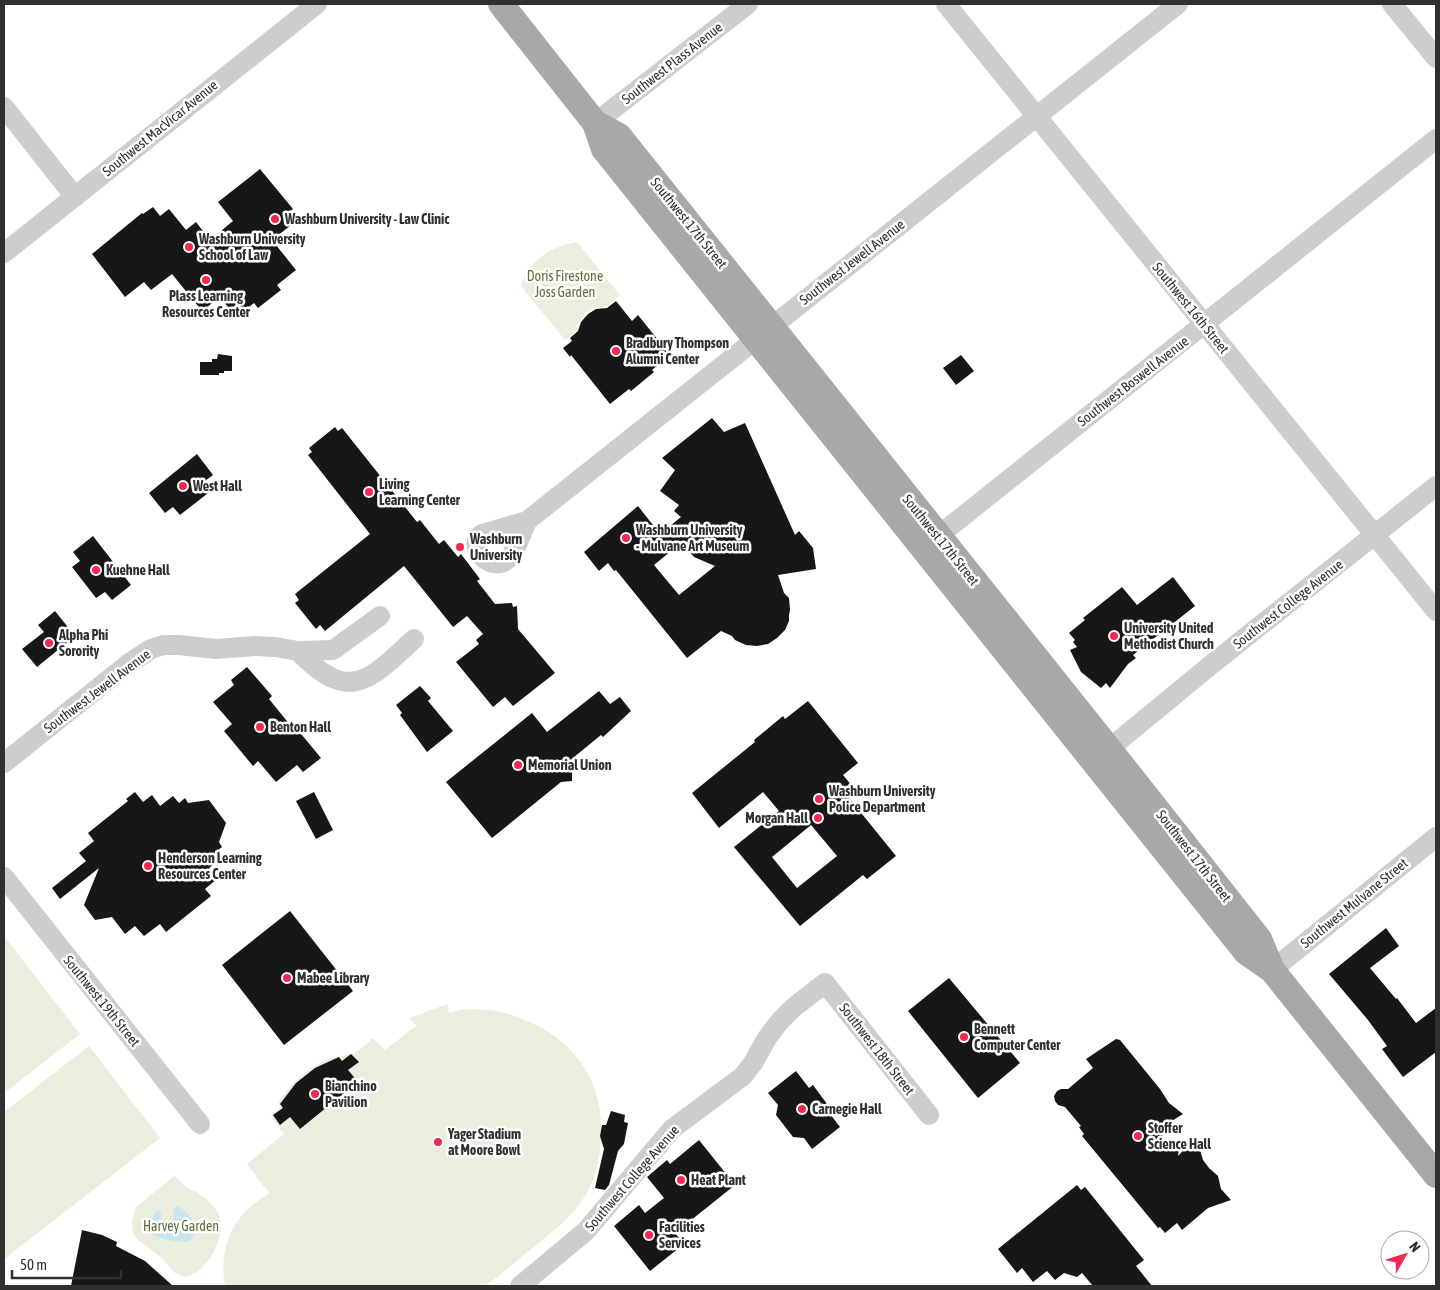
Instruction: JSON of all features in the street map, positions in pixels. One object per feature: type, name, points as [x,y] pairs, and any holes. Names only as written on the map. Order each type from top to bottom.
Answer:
[{"type":"main road","name":"Southwest 17th Street","points":[[501,4],[595,123],[604,149],[764,333],[1101,755],[1246,952],[1272,970],[1436,1175]]},
{"type":"street","name":"Southwest MacVicar Avenue","points":[[4,253],[317,4]]},
{"type":"street","name":"Southwest Plass Avenue","points":[[595,123],[748,4]]},
{"type":"street","name":"Southwest 16th Street","points":[[946,4],[1436,611]]},
{"type":"street","name":"Southwest Jewell Avenue","points":[[527,521],[1178,4]]},
{"type":"street","points":[[1392,4],[1436,58]]},
{"type":"street","points":[[4,107],[75,197]]},
{"type":"street","name":"Southwest Boswell Avenue","points":[[931,542],[1436,139]]},
{"type":"street","name":"Southwest College Avenue","points":[[1101,755],[1436,486]]},
{"type":"street","name":"Southwest Jewell Avenue","points":[[4,763],[128,664],[151,649],[179,645],[222,649],[266,646],[298,651],[333,650],[380,616]]},
{"type":"street","points":[[298,651],[308,662],[328,677],[342,682],[354,682],[366,679],[378,671],[414,639]]},
{"type":"street","name":"Southwest Mulvane Street","points":[[1272,970],[1436,837]]},
{"type":"street","name":"Southwest 19th Street","points":[[4,878],[200,1124]]},
{"type":"street","name":"Southwest College Avenue","points":[[520,1286],[586,1231],[672,1129],[743,1076],[754,1063],[767,1038],[780,1021],[793,1008],[825,983]]},
{"type":"street","name":"Southwest 18th Street","points":[[825,983],[929,1115]]},
{"type":"green space","name":"Doris Firestone Joss Garden","points":[[577,242],[620,295],[607,306],[593,309],[586,313],[577,325],[576,331],[565,340],[521,286],[530,269],[543,256],[559,247]]},
{"type":"green space","points":[[4,936],[80,1034],[4,1093]]},
{"type":"green space","name":"Yager Stadium at Moore Bowl","points":[[447,1004],[449,1013],[466,1009],[485,1009],[520,1018],[556,1037],[582,1064],[598,1099],[601,1119],[601,1140],[599,1160],[593,1179],[588,1191],[576,1208],[546,1237],[499,1276],[483,1286],[225,1286],[224,1257],[233,1229],[247,1210],[269,1193],[247,1164],[284,1134],[271,1116],[281,1107],[278,1103],[288,1089],[313,1067],[328,1059],[354,1053],[373,1038],[385,1050],[416,1026],[410,1018]]},
{"type":"green space","points":[[89,1046],[160,1138],[4,1259],[4,1112]]},
{"type":"green space","name":"Harvey Garden","points":[[174,1176],[186,1187],[198,1193],[214,1206],[221,1225],[218,1242],[210,1258],[198,1271],[184,1277],[175,1273],[162,1258],[137,1239],[133,1233],[132,1221],[136,1207]]},
{"type":"water","points":[[178,1206],[187,1213],[194,1223],[195,1232],[188,1242],[160,1238],[147,1230],[157,1210],[161,1212],[161,1228],[166,1231],[169,1229],[172,1224],[175,1207]]},
{"type":"building","name":"Washburn University School of Law","points":[[260,169],[293,209],[288,213],[295,222],[272,240],[296,270],[277,285],[281,290],[258,308],[254,303],[236,317],[220,297],[202,311],[172,274],[151,290],[144,282],[125,297],[92,254],[142,213],[153,207],[160,216],[169,209],[186,230],[196,222],[210,240],[233,221],[218,202]]},
{"type":"building","name":"Bradbury Thompson Alumni Center","points":[[616,301],[632,321],[638,315],[670,355],[652,370],[654,372],[631,391],[629,389],[610,404],[571,355],[570,357],[563,348],[572,341],[570,338],[578,331],[581,322],[588,314],[596,309],[607,308]]},
{"type":"building","points":[[218,354],[232,356],[232,371],[224,371],[224,373],[219,373],[219,375],[200,375],[200,362],[212,362],[212,359],[217,359]]},
{"type":"building","points":[[961,355],[974,371],[956,385],[943,368]]},
{"type":"building","points":[[712,418],[724,432],[745,423],[795,535],[799,531],[813,548],[816,569],[778,575],[784,593],[789,598],[789,621],[785,630],[768,644],[746,645],[721,631],[687,658],[616,570],[614,571],[608,563],[599,571],[584,552],[638,506],[660,534],[681,517],[674,511],[679,505],[660,491],[675,470],[662,458]],"holes":[[[682,542],[694,557],[715,566],[679,595],[654,565]]]},
{"type":"building","points":[[335,427],[338,431],[342,428],[417,522],[420,520],[439,544],[444,540],[458,557],[461,554],[480,579],[477,581],[495,604],[512,603],[513,607],[517,606],[518,629],[555,673],[513,706],[505,697],[493,707],[456,662],[479,644],[476,640],[483,634],[467,616],[453,627],[404,566],[325,631],[320,625],[316,629],[295,603],[299,600],[295,594],[370,534],[308,455],[312,452],[309,448]]},
{"type":"building","name":"West Hall","points":[[197,454],[213,475],[205,481],[212,490],[180,515],[173,507],[165,513],[149,493]]},
{"type":"building","name":"Kuehne Hall","points":[[93,536],[131,585],[112,600],[105,592],[96,598],[72,567],[80,561],[73,552]]},
{"type":"building","name":"University United Methodist Church","points":[[1173,577],[1195,606],[1133,655],[1136,658],[1128,664],[1110,688],[1106,683],[1101,688],[1081,672],[1070,650],[1077,647],[1073,642],[1075,640],[1069,633],[1085,620],[1083,618],[1122,587],[1137,605]]},
{"type":"building","name":"Alpha Phi Sorority","points":[[55,611],[75,636],[37,667],[22,649],[44,632],[38,625]]},
{"type":"building","name":"Benton Hall","points":[[247,667],[272,696],[269,699],[295,731],[297,729],[321,758],[303,772],[297,765],[276,782],[258,761],[253,766],[224,731],[232,724],[213,702],[234,685],[231,680]]},
{"type":"building","points":[[420,686],[431,698],[428,701],[453,731],[427,752],[400,715],[402,713],[396,705]]},
{"type":"building","name":"Memorial Union","points":[[599,691],[610,704],[620,697],[631,711],[603,737],[601,735],[568,762],[572,768],[572,781],[561,782],[492,838],[446,782],[532,713],[547,732]]},
{"type":"building","name":"Morgan Hall","points":[[808,701],[858,763],[843,775],[853,787],[845,793],[896,856],[867,879],[863,875],[800,926],[734,847],[779,811],[763,792],[719,828],[692,793],[755,742],[754,740],[783,716],[785,719]],"holes":[[[811,825],[837,856],[797,888],[772,857]]]},
{"type":"building","name":"Henderson Learning Resources Center","points":[[135,792],[143,802],[152,795],[160,806],[173,796],[179,803],[185,798],[188,803],[209,800],[226,823],[219,842],[222,847],[217,851],[222,858],[209,868],[218,878],[205,889],[211,896],[166,932],[160,924],[144,936],[135,926],[125,934],[112,917],[95,920],[84,905],[99,868],[60,899],[52,888],[86,861],[79,853],[94,841],[88,833],[128,801],[126,799]]},
{"type":"building","points":[[314,792],[333,830],[316,839],[296,801]]},
{"type":"building","name":"Mabee Library","points":[[290,911],[353,991],[284,1045],[222,965]]},
{"type":"building","points":[[1386,928],[1399,946],[1370,968],[1416,1023],[1436,1008],[1436,1052],[1403,1077],[1382,1049],[1387,1046],[1368,1020],[1329,974]]},
{"type":"building","name":"Bennett Computer Center","points":[[949,978],[1020,1063],[978,1098],[908,1011]]},
{"type":"building","name":"Stoffer Science Hall","points":[[1116,1039],[1120,1040],[1169,1103],[1183,1114],[1167,1124],[1161,1131],[1164,1140],[1173,1150],[1179,1148],[1178,1156],[1196,1137],[1203,1160],[1218,1176],[1221,1189],[1231,1200],[1208,1208],[1182,1230],[1177,1223],[1165,1233],[1160,1227],[1158,1228],[1082,1136],[1084,1134],[1079,1127],[1081,1126],[1065,1107],[1058,1105],[1055,1101],[1054,1096],[1057,1091],[1068,1089],[1093,1068],[1086,1059]]},
{"type":"building","name":"Bianchino Pavilion","points":[[351,1054],[359,1062],[348,1070],[358,1082],[300,1129],[290,1117],[280,1125],[273,1115],[283,1108],[280,1104],[296,1083],[315,1068],[339,1057],[342,1061]]},
{"type":"building","name":"Carnegie Hall","points":[[796,1071],[809,1088],[813,1085],[830,1108],[827,1110],[840,1127],[812,1149],[804,1138],[793,1137],[776,1115],[778,1105],[768,1093]]},
{"type":"building","points":[[611,1111],[625,1115],[624,1122],[628,1123],[624,1144],[618,1151],[609,1185],[605,1190],[595,1188],[604,1149],[600,1136],[602,1125],[606,1125]]},
{"type":"building","points":[[699,1140],[735,1185],[675,1233],[684,1244],[650,1271],[614,1226],[639,1205],[645,1213],[664,1198],[647,1177],[667,1160],[670,1164]]},
{"type":"building","points":[[1077,1185],[1081,1190],[1085,1187],[1144,1260],[1136,1266],[1152,1286],[1093,1286],[1082,1273],[1077,1277],[1064,1273],[1055,1280],[1047,1271],[1033,1282],[1022,1268],[1017,1273],[998,1249]]},
{"type":"building","points":[[82,1230],[102,1235],[117,1242],[116,1246],[145,1261],[173,1286],[71,1286]]},
{"type":"place","name":"Washburn University - Law Clinic","points":[[275,219]]},
{"type":"place","name":"Washburn University School of Law","points":[[189,247]]},
{"type":"place","name":"Plass Learning Resources Center","points":[[206,280]]},
{"type":"place","name":"Bradbury Thompson Alumni Center","points":[[616,351]]},
{"type":"place","name":"West Hall","points":[[183,486]]},
{"type":"place","name":"Living Learning Center","points":[[369,492]]},
{"type":"place","name":"Washburn University - Mulvane Art Museum","points":[[626,538]]},
{"type":"place","name":"Washburn University","points":[[460,547]]},
{"type":"place","name":"Kuehne Hall","points":[[96,570]]},
{"type":"place","name":"University United Methodist Church","points":[[1114,636]]},
{"type":"place","name":"Alpha Phi Sorority","points":[[49,643]]},
{"type":"place","name":"Benton Hall","points":[[260,727]]},
{"type":"place","name":"Memorial Union","points":[[518,765]]},
{"type":"place","name":"Washburn University Police Department","points":[[819,799]]},
{"type":"place","name":"Morgan Hall","points":[[818,818]]},
{"type":"place","name":"Henderson Learning Resources Center","points":[[148,866]]},
{"type":"place","name":"Mabee Library","points":[[287,978]]},
{"type":"place","name":"Bennett Computer Center","points":[[964,1037]]},
{"type":"place","name":"Bianchino Pavilion","points":[[315,1094]]},
{"type":"place","name":"Carnegie Hall","points":[[802,1109]]},
{"type":"place","name":"Stoffer Science Hall","points":[[1138,1136]]},
{"type":"place","name":"Yager Stadium at Moore Bowl","points":[[438,1142]]},
{"type":"place","name":"Heat Plant","points":[[681,1180]]},
{"type":"place","name":"Facilities Services","points":[[649,1235]]}]
